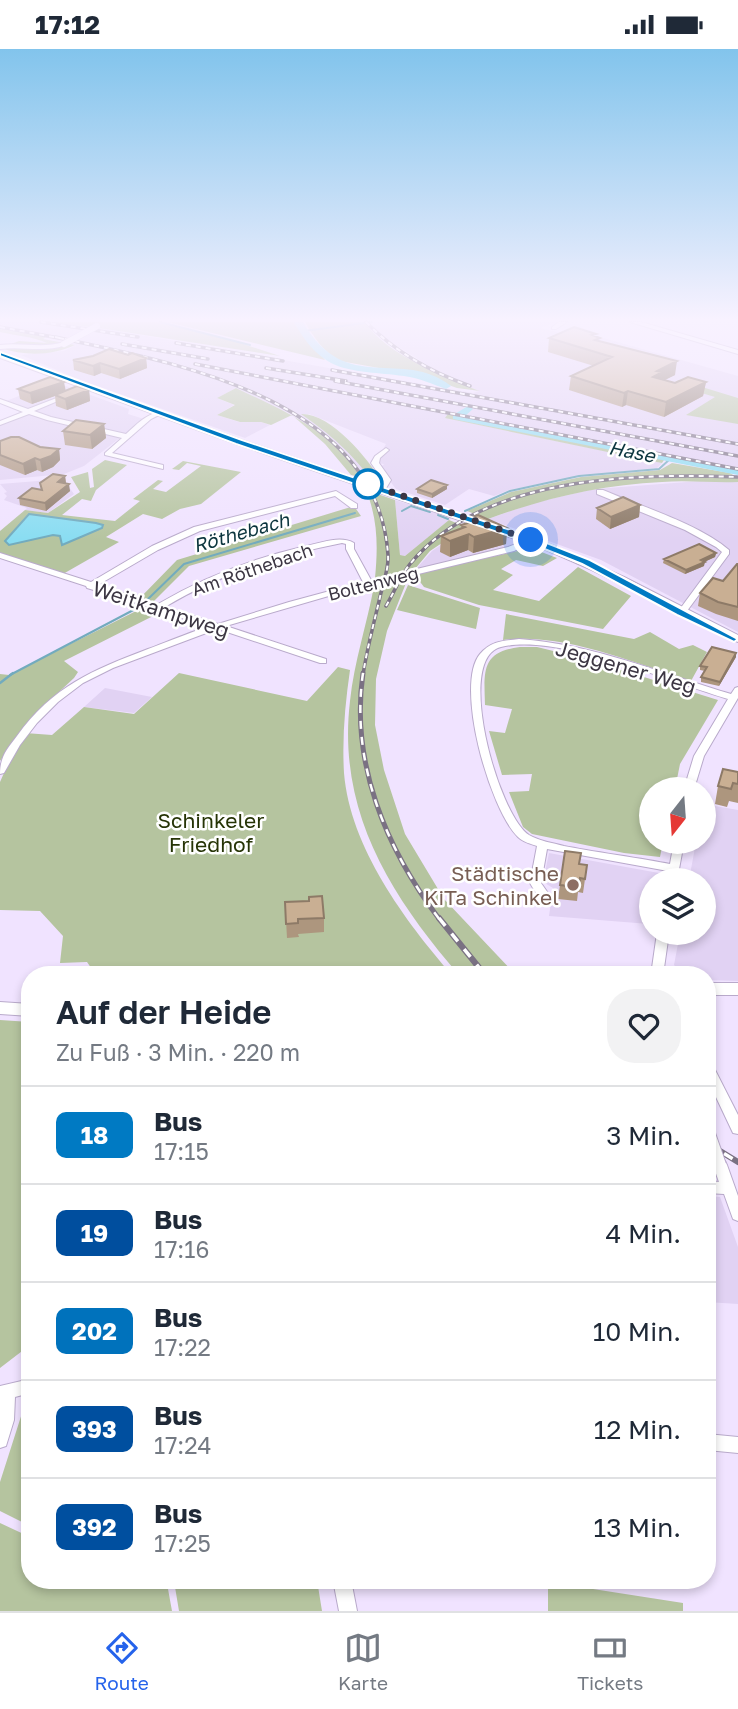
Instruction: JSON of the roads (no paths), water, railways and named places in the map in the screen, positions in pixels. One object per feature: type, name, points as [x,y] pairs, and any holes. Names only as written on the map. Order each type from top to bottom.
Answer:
[{"type":"main road","points":[[108,395],[531,540],[586,562],[681,613],[738,639]]},
{"type":"main road","points":[[681,613],[738,646]]},
{"type":"main road","points":[[716,989],[738,989]]},
{"type":"main road","points":[[0,1008],[21,1009]]},
{"type":"street","points":[[0,423],[71,395]]},
{"type":"street","points":[[0,401],[27,412],[128,437]]},
{"type":"street","points":[[159,413],[149,418],[107,454],[160,467]]},
{"type":"street","points":[[382,488],[387,480],[375,463],[377,457],[386,450]]},
{"type":"street","points":[[600,492],[697,535],[722,547],[726,552],[681,613]]},
{"type":"street","points":[[90,586],[155,548],[215,523],[336,493],[354,506]]},
{"type":"street","name":"Boltenweg","points":[[0,771],[33,719],[79,682],[215,626],[368,583],[511,549],[531,540]]},
{"type":"street","name":"Am Röthebach","points":[[157,608],[189,589],[245,567],[342,541],[351,543],[349,549],[368,583]]},
{"type":"street","name":"Weitkampweg","points":[[0,555],[323,661]]},
{"type":"street","name":"Jeggener Weg","points":[[674,868],[543,844],[524,837],[499,793],[483,747],[475,685],[480,660],[486,651],[508,643],[548,645],[615,661],[701,689],[735,694]]},
{"type":"street","points":[[693,777],[699,756],[735,694]]},
{"type":"street","points":[[541,893],[535,883],[543,844]]},
{"type":"street","points":[[674,868],[677,854]]},
{"type":"street","points":[[658,966],[661,945]]},
{"type":"street","points":[[716,1084],[738,1129]]},
{"type":"street","points":[[716,1154],[738,1215]]},
{"type":"street","points":[[716,1188],[729,1189]]},
{"type":"street","points":[[0,1440],[6,1420],[3,1392],[21,1388]]},
{"type":"street","points":[[716,1443],[738,1445]]},
{"type":"street","points":[[344,1589],[348,1611]]},
{"type":"water","points":[[29,514],[103,525],[102,528],[62,545],[60,536],[53,535],[9,545],[5,541]]},
{"type":"waterway","name":"Hase","points":[[468,409],[457,417],[738,472]]},
{"type":"waterway","name":"Röthebach","points":[[465,511],[510,491],[579,476],[659,469],[670,459]]},
{"type":"waterway","name":"Röthebach","points":[[402,511],[411,506],[430,512]]},
{"type":"waterway","name":"Röthebach","points":[[147,600],[184,564],[355,513]]},
{"type":"waterway","name":"Röthebach","points":[[438,515],[448,519]]},
{"type":"waterway","name":"Röthebach","points":[[11,674],[141,606]]},
{"type":"waterway","name":"Röthebach","points":[[0,683],[11,674]]},
{"type":"railway","points":[[259,395],[310,424],[349,459],[376,502],[388,555],[387,571],[363,675]]},
{"type":"railway","points":[[355,395],[738,469]]},
{"type":"railway","points":[[410,395],[738,456]]},
{"type":"railway","points":[[469,395],[738,444]]},
{"type":"railway","points":[[386,606],[410,564],[440,535],[477,513],[518,497],[562,486],[607,480],[737,477]]},
{"type":"railway","points":[[363,673],[360,707],[362,740],[376,804],[403,864],[440,920]]},
{"type":"railway","points":[[439,918],[478,966]]},
{"type":"railway","points":[[716,1149],[738,1162]]},
{"type":"place","name":"Städtische KiTa Schinkel","points":[[573,885]]},
{"type":"park label","name":"Schinkeler Friedhof","points":[[211,832]]}]
